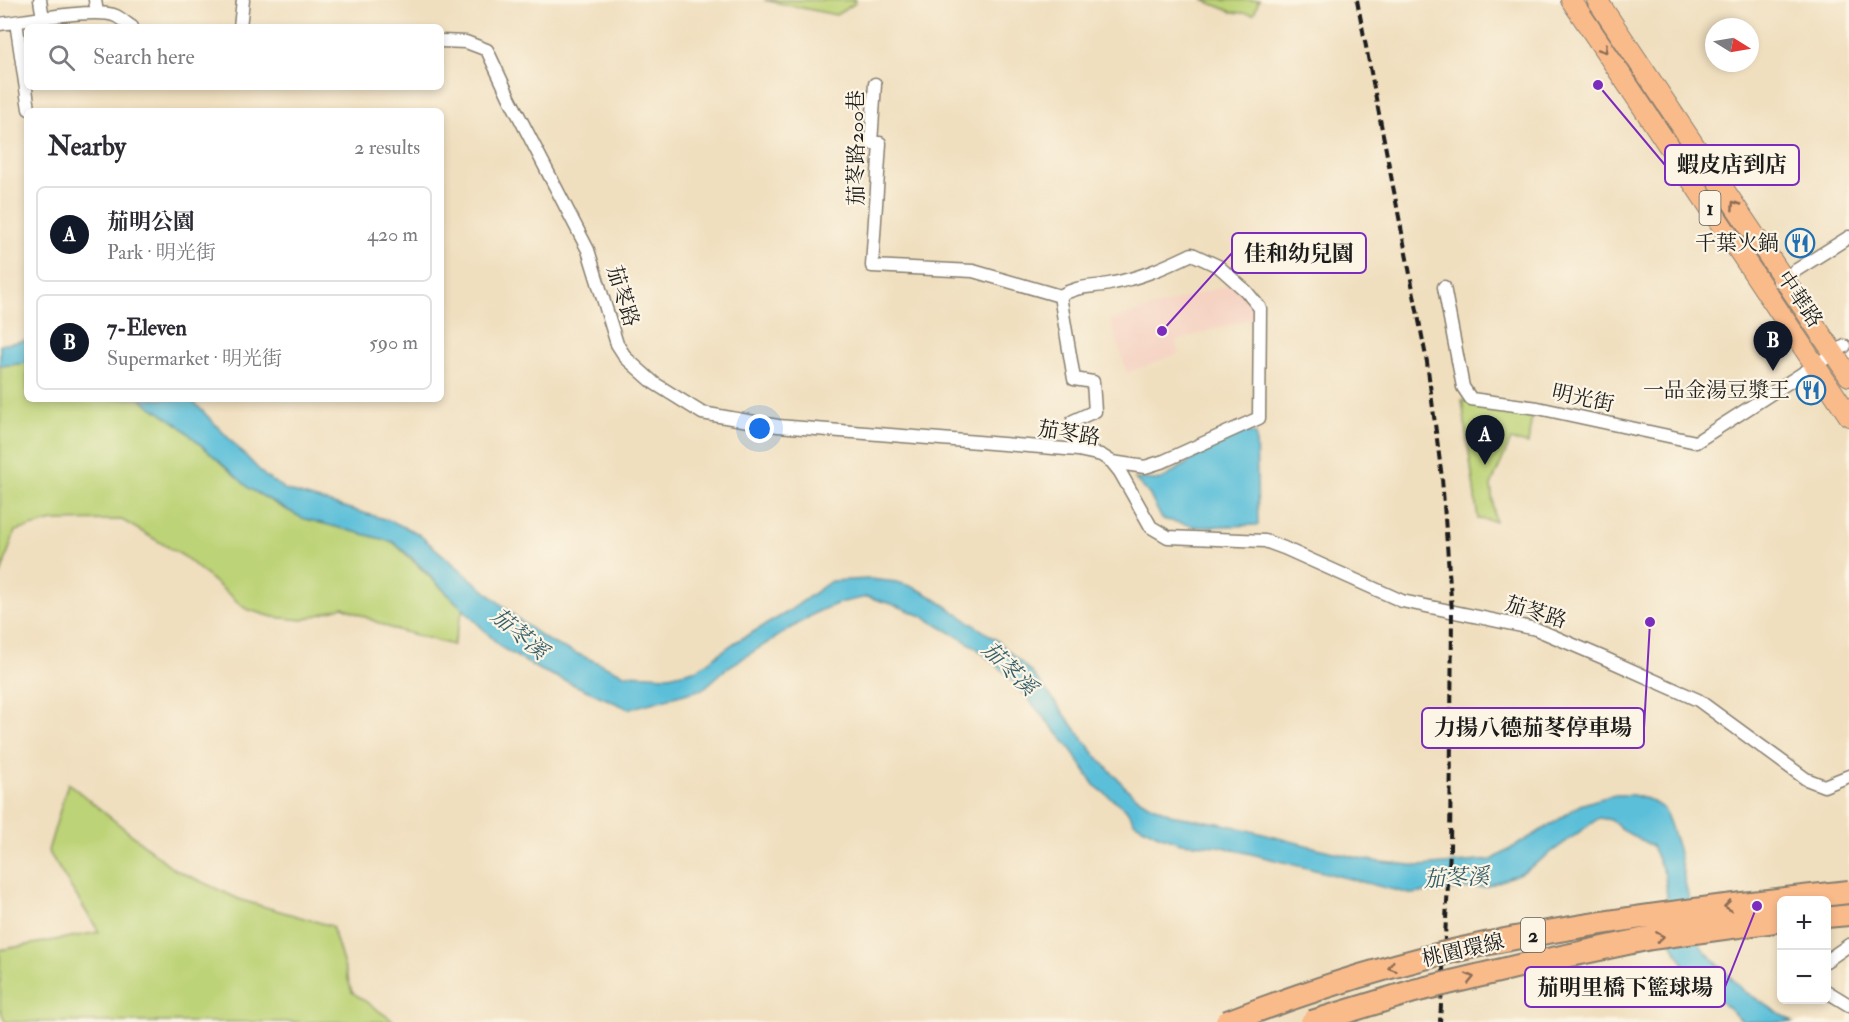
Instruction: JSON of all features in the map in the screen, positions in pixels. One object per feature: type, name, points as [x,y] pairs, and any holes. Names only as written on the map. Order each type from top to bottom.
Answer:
[{"type":"highway","name":"桃園環線","points":[[1227,1022],[1269,1006],[1407,963],[1514,938],[1642,917],[1849,892]]},
{"type":"highway","points":[[1831,916],[1849,914]]},
{"type":"highway","name":"桃園環線","points":[[1312,1022],[1414,991],[1530,964],[1651,938],[1777,921]]},
{"type":"main road","name":"中華路","points":[[1571,0],[1849,416]]},
{"type":"main road","name":"中華路","points":[[1597,0],[1784,278],[1839,349],[1849,376]]},
{"type":"street","points":[[40,0],[43,18]]},
{"type":"street","points":[[95,0],[97,13]]},
{"type":"street","points":[[240,24],[243,0]]},
{"type":"street","points":[[0,24],[97,13],[117,16],[128,24]]},
{"type":"street","points":[[16,22],[24,79]]},
{"type":"street","name":"茄苳路","points":[[444,41],[466,42],[487,50],[588,250],[617,344],[626,358],[654,383],[702,413],[778,426],[1078,450],[1101,455],[1112,462],[1120,472],[1151,528],[1168,537],[1265,541],[1402,601],[1536,628],[1698,700],[1806,779],[1824,786],[1849,776]]},
{"type":"street","name":"茄苳路200巷","points":[[875,84],[871,143],[880,143],[872,266],[973,271],[1060,296]]},
{"type":"street","points":[[25,90],[28,108]]},
{"type":"street","points":[[1765,290],[1849,237]]},
{"type":"street","points":[[1078,450],[1073,421],[1095,411],[1094,388],[1093,382],[1074,379],[1060,296],[1074,288],[1108,284],[1153,273],[1192,254],[1218,266],[1246,291],[1260,308],[1259,418],[1164,461],[1145,467],[1112,462]]},
{"type":"street","name":"明光街","points":[[1444,287],[1463,387],[1471,399],[1538,408],[1696,442],[1839,349]]},
{"type":"street","points":[[1831,958],[1849,945]]},
{"type":"street","points":[[1831,994],[1849,1005]]},
{"type":"shaded area","points":[[1232,284],[1255,310],[1255,317],[1176,341],[1179,353],[1127,373],[1110,320]]},
{"type":"green space","points":[[764,0],[856,0],[854,4],[836,15]]},
{"type":"green space","points":[[1203,0],[1259,0],[1254,14],[1232,12]]},
{"type":"green space","points":[[24,363],[24,402],[144,402],[179,425],[250,489],[281,507],[303,518],[393,542],[463,609],[453,645],[390,628],[343,607],[303,620],[273,617],[246,609],[185,557],[122,520],[53,521],[15,531],[0,577],[0,366]]},
{"type":"green space","points":[[1462,400],[1532,414],[1528,444],[1511,440],[1491,485],[1495,521],[1478,519]]},
{"type":"green space","points":[[68,783],[174,869],[241,900],[332,926],[352,992],[395,1022],[5,1022],[0,1009],[0,950],[99,932],[48,851]]},
{"type":"water","points":[[24,341],[24,363],[0,366],[0,345]]},
{"type":"water","name":"茄苳溪","points":[[144,402],[194,402],[265,476],[286,490],[391,521],[417,533],[523,623],[550,642],[624,674],[669,676],[698,669],[734,643],[786,613],[831,581],[870,579],[897,582],[916,588],[998,641],[1031,672],[1096,756],[1132,794],[1175,816],[1224,824],[1373,861],[1420,866],[1492,860],[1580,805],[1599,799],[1615,795],[1633,795],[1650,800],[1664,809],[1670,824],[1678,849],[1697,938],[1702,948],[1744,991],[1793,1022],[1743,1022],[1689,973],[1671,942],[1665,875],[1652,846],[1622,830],[1611,820],[1599,818],[1525,871],[1486,887],[1410,894],[1219,846],[1181,843],[1135,823],[1126,809],[1094,785],[1070,748],[1007,674],[974,646],[922,616],[867,597],[839,603],[817,612],[727,668],[703,689],[629,709],[538,669],[502,648],[393,542],[302,518],[250,489],[179,425]]},
{"type":"water","points":[[1240,429],[1256,434],[1258,525],[1198,527],[1162,519],[1149,494],[1135,479],[1161,480]]},
{"type":"railway","points":[[1357,0],[1427,362],[1442,478],[1452,611],[1450,851],[1440,1022]]},
{"type":"place","name":"蝦皮店到店","points":[[1598,85]]},
{"type":"place","name":"千葉火鍋","points":[[1800,243]]},
{"type":"place","name":"佳和幼兒園","points":[[1162,331]]},
{"type":"place","name":"7-Eleven","points":[[1773,371]]},
{"type":"place","name":"一品金湯豆漿王","points":[[1811,390]]},
{"type":"place","name":"茄明公園","points":[[1485,465]]},
{"type":"place","name":"力揚八德茄苳停車場","points":[[1650,622]]},
{"type":"place","name":"茄明里橋下籃球場","points":[[1757,906]]}]
